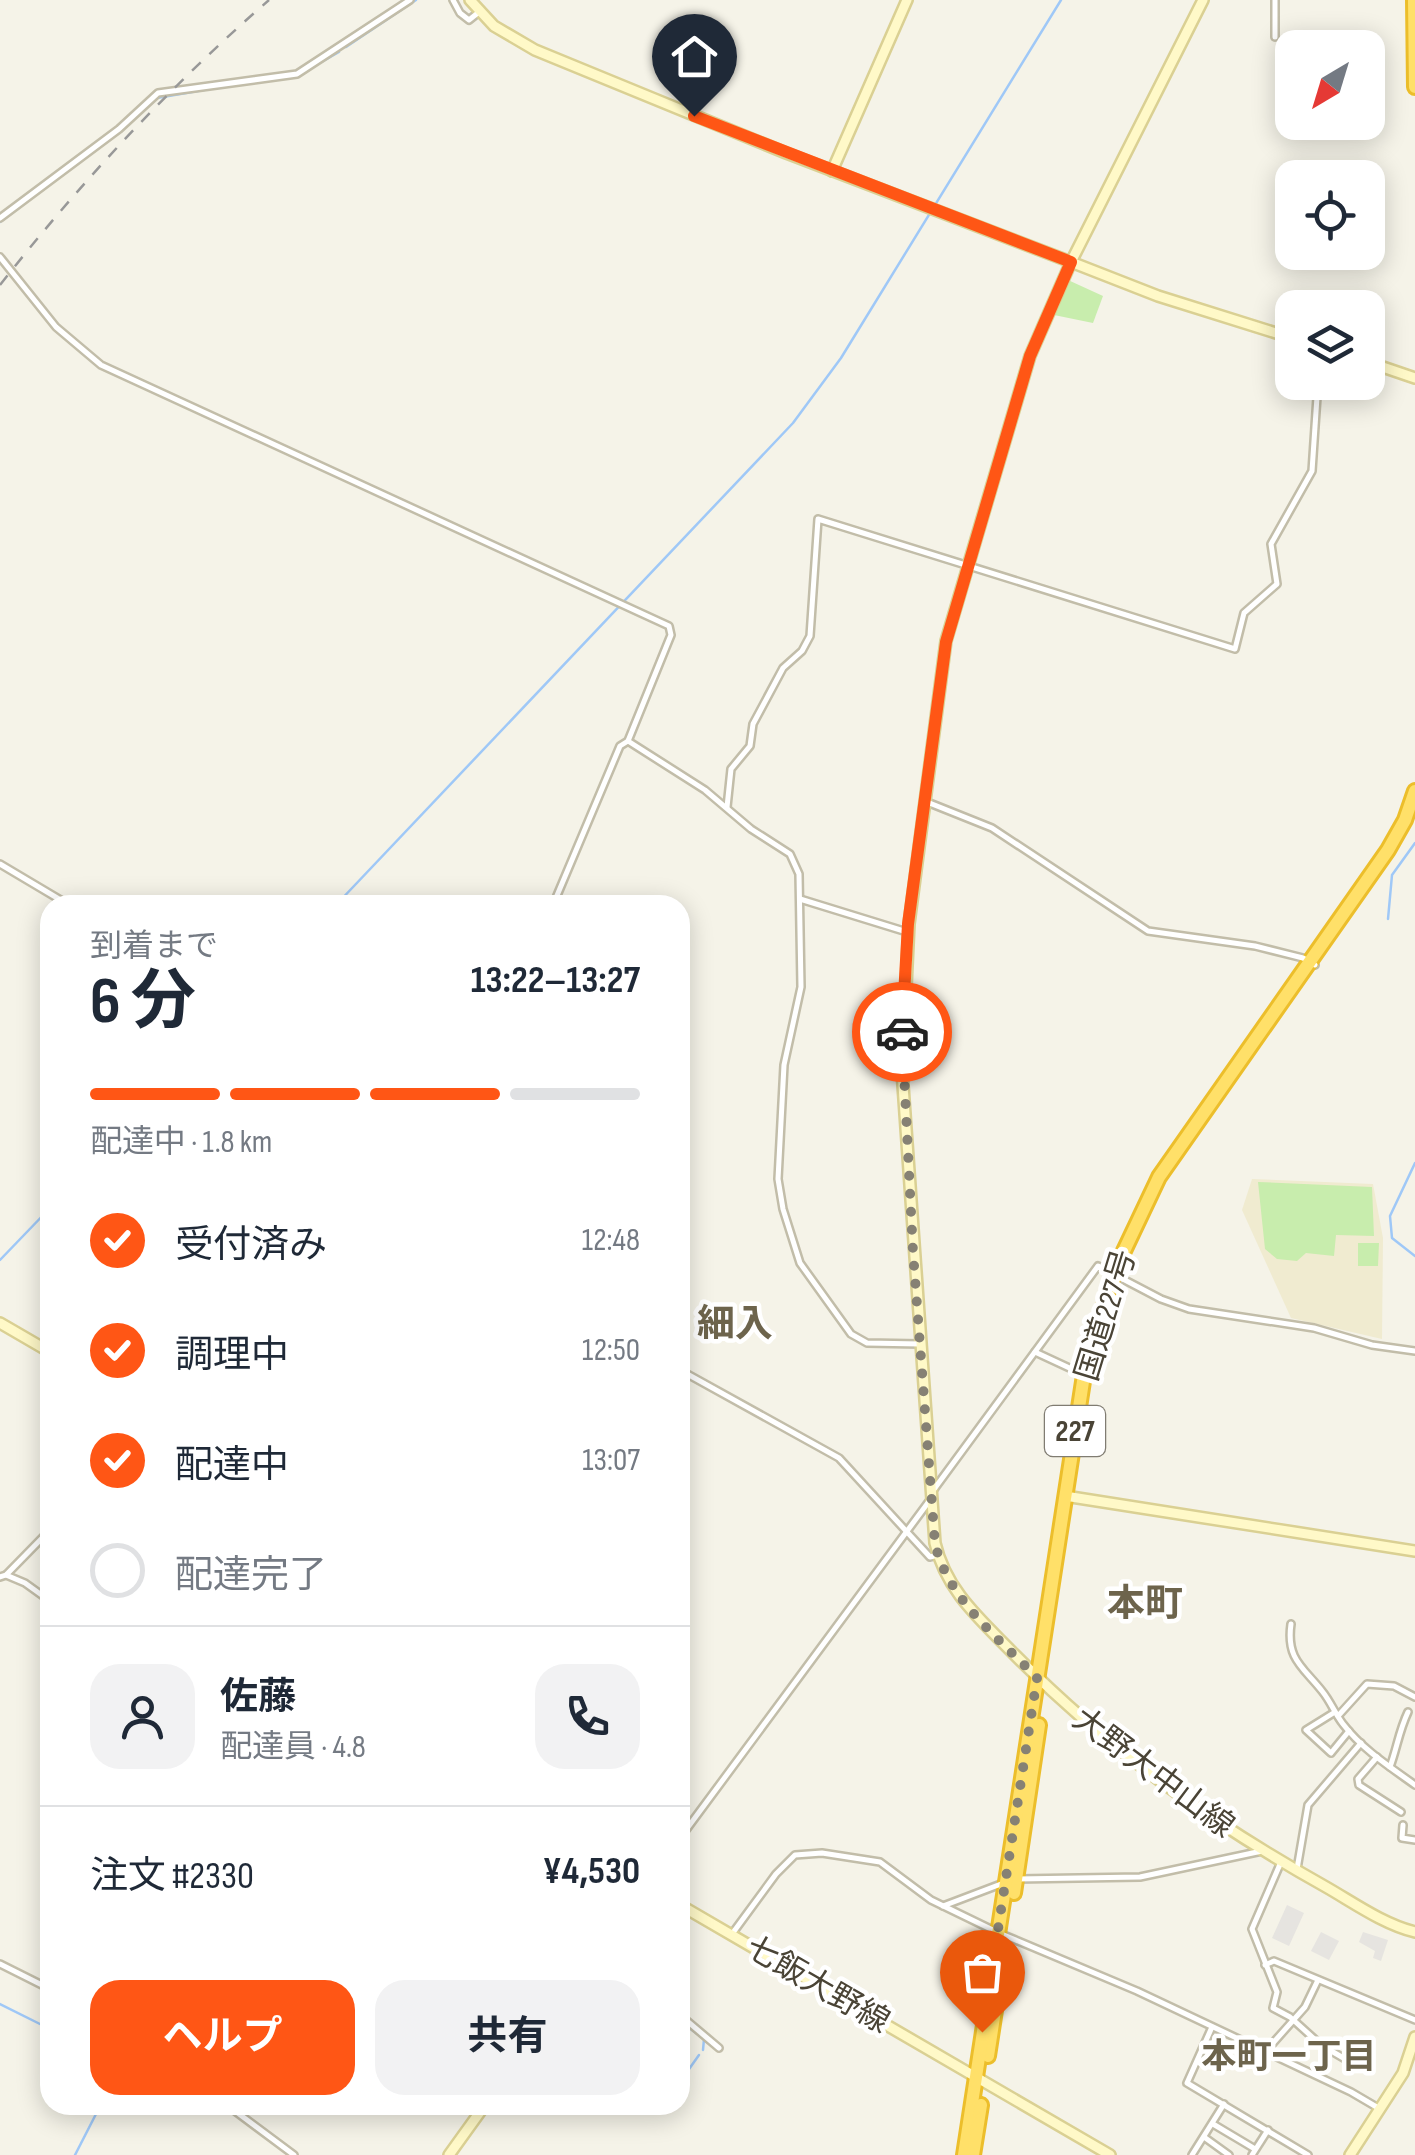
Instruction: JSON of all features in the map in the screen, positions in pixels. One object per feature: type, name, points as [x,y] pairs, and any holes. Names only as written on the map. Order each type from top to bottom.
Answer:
[{"type":"highway","points":[[1414,0],[1415,87]]},
{"type":"highway","name":"国道227号","points":[[1312,964],[1388,850],[1415,791]]},
{"type":"highway","name":"国道227号","points":[[964,2155],[1012,1880],[1088,1376],[1116,1275],[1159,1177],[1394,854],[1415,813]]},
{"type":"highway","name":"国道227号","points":[[973,2155],[980,2078]]},
{"type":"main road","points":[[470,0],[506,36],[535,50],[832,171],[1158,296],[1275,333]]},
{"type":"main road","points":[[832,171],[907,0]]},
{"type":"main road","name":"大野大中山線","points":[[1203,0],[1071,262],[1030,356],[946,642],[908,933],[902,1070],[930,1497],[938,1555],[959,1597],[1041,1681],[1156,1780],[1262,1851],[1397,1926],[1415,1932]]},
{"type":"main road","points":[[1385,368],[1415,378]]},
{"type":"main road","points":[[0,1322],[40,1346]]},
{"type":"main road","points":[[1068,1496],[1415,1551]]},
{"type":"main road","name":"七飯大野線","points":[[690,1911],[1110,2155]]},
{"type":"main road","points":[[1351,2155],[1403,2073],[1415,2037]]},
{"type":"main road","points":[[449,2155],[478,2115]]},
{"type":"street","points":[[0,218],[158,93],[297,74],[410,0]]},
{"type":"street","points":[[452,0],[470,20],[479,12]]},
{"type":"street","points":[[1275,30],[1276,0]]},
{"type":"street","points":[[0,257],[56,327],[101,365],[622,603],[672,630],[628,741],[620,746],[557,895]]},
{"type":"street","points":[[728,807],[731,769],[750,746],[753,724],[783,668],[802,651],[810,636],[818,519],[1235,649],[1244,613],[1277,584],[1271,544],[1312,471],[1317,400]]},
{"type":"street","points":[[628,741],[728,807],[751,829],[790,854],[800,874],[800,987],[784,1065],[778,1179],[783,1209],[800,1263],[850,1334],[868,1343],[920,1344]]},
{"type":"street","points":[[924,802],[992,828],[1148,930],[1255,946],[1312,964]]},
{"type":"street","points":[[0,864],[52,895]]},
{"type":"street","points":[[800,899],[908,933]]},
{"type":"street","points":[[690,1824],[1098,1266],[1189,1309],[1300,1326],[1415,1351]]},
{"type":"street","points":[[1035,1352],[1088,1376]]},
{"type":"street","points":[[690,1375],[830,1451],[930,1556],[938,1555]]},
{"type":"street","points":[[40,1540],[3,1576],[25,1583],[40,1594]]},
{"type":"street","points":[[1291,1624],[1289,1640],[1294,1655],[1332,1703],[1336,1714],[1361,1743],[1415,1784]]},
{"type":"street","points":[[1350,1731],[1331,1753],[1306,1730],[1336,1714],[1367,1684],[1394,1686],[1415,1697]]},
{"type":"street","points":[[1390,1767],[1397,1748],[1396,1738],[1408,1712]]},
{"type":"street","points":[[1297,1871],[1308,1805],[1361,1743]]},
{"type":"street","points":[[1377,1757],[1358,1778],[1359,1786],[1401,1812]]},
{"type":"street","points":[[1404,1826],[1402,1838],[1415,1840]]},
{"type":"street","points":[[943,1906],[1012,1880],[1140,1876],[1262,1851]]},
{"type":"street","points":[[732,1934],[789,1858],[804,1852],[880,1862],[943,1906],[1212,2027],[1380,2109]]},
{"type":"street","points":[[1281,1862],[1252,1929],[1276,1992],[1273,2008],[1321,2045],[1352,2062]]},
{"type":"street","points":[[1265,1965],[1274,1961],[1415,2020]]},
{"type":"street","points":[[0,1964],[40,1984]]},
{"type":"street","points":[[1264,2052],[1294,2022],[1318,1980]]},
{"type":"street","points":[[690,2023],[719,2048]]},
{"type":"street","points":[[1212,2027],[1187,2082],[1308,2155]]},
{"type":"street","points":[[1192,2155],[1224,2104]]},
{"type":"street","points":[[240,2115],[294,2155]]},
{"type":"street","points":[[1213,2124],[1254,2152],[1268,2130]]},
{"type":"street","points":[[1204,2137],[1229,2155]]},
{"type":"street","points":[[1286,2155],[1292,2146]]},
{"type":"shaded area","points":[[1252,1179],[1373,1184],[1383,1238],[1382,1339],[1291,1318],[1242,1210]]},
{"type":"shaded area","points":[[1287,1905],[1304,1913],[1289,1946],[1272,1938]]},
{"type":"shaded area","points":[[1321,1932],[1339,1941],[1329,1960],[1311,1951]]},
{"type":"shaded area","points":[[1363,1932],[1388,1940],[1381,1961],[1373,1958],[1375,1951],[1359,1942]]},
{"type":"green space","points":[[1068,280],[1103,296],[1093,323],[1054,315]]},
{"type":"green space","points":[[1258,1182],[1372,1187],[1374,1236],[1336,1235],[1334,1256],[1306,1253],[1297,1261],[1277,1259],[1265,1249]]},
{"type":"green space","points":[[1358,1243],[1379,1243],[1378,1266],[1358,1266]]},
{"type":"waterway","points":[[346,47],[416,0]]},
{"type":"waterway","points":[[345,895],[793,423],[841,358],[1061,0]]},
{"type":"waterway","points":[[297,76],[339,52]]},
{"type":"waterway","points":[[109,140],[157,98],[233,85]]},
{"type":"waterway","points":[[0,222],[66,172]]},
{"type":"waterway","points":[[1388,919],[1392,875],[1415,843]]},
{"type":"waterway","points":[[1415,1163],[1390,1216],[1392,1238],[1415,1256]]},
{"type":"waterway","points":[[0,1260],[40,1218]]},
{"type":"waterway","points":[[0,2004],[40,2024]]},
{"type":"waterway","points":[[690,2028],[704,2039],[703,2050]]},
{"type":"waterway","points":[[690,2068],[699,2055]]},
{"type":"waterway","points":[[75,2155],[95,2115]]},
{"type":"railway","points":[[0,285],[128,136],[269,0]]},
{"type":"way so far","points":[[902,1032],[905,1134],[935,1544],[946,1578],[959,1597],[1037,1678],[982,2032]]},
{"type":"district","name":"細入","points":[[735,1323]]},
{"type":"district","name":"本町","points":[[1145,1603]]},
{"type":"district","name":"本町一丁目","points":[[1289,2056]]},
{"type":"route","points":[[694,116],[1071,262],[1030,356],[946,642],[908,924],[902,1032]]}]
